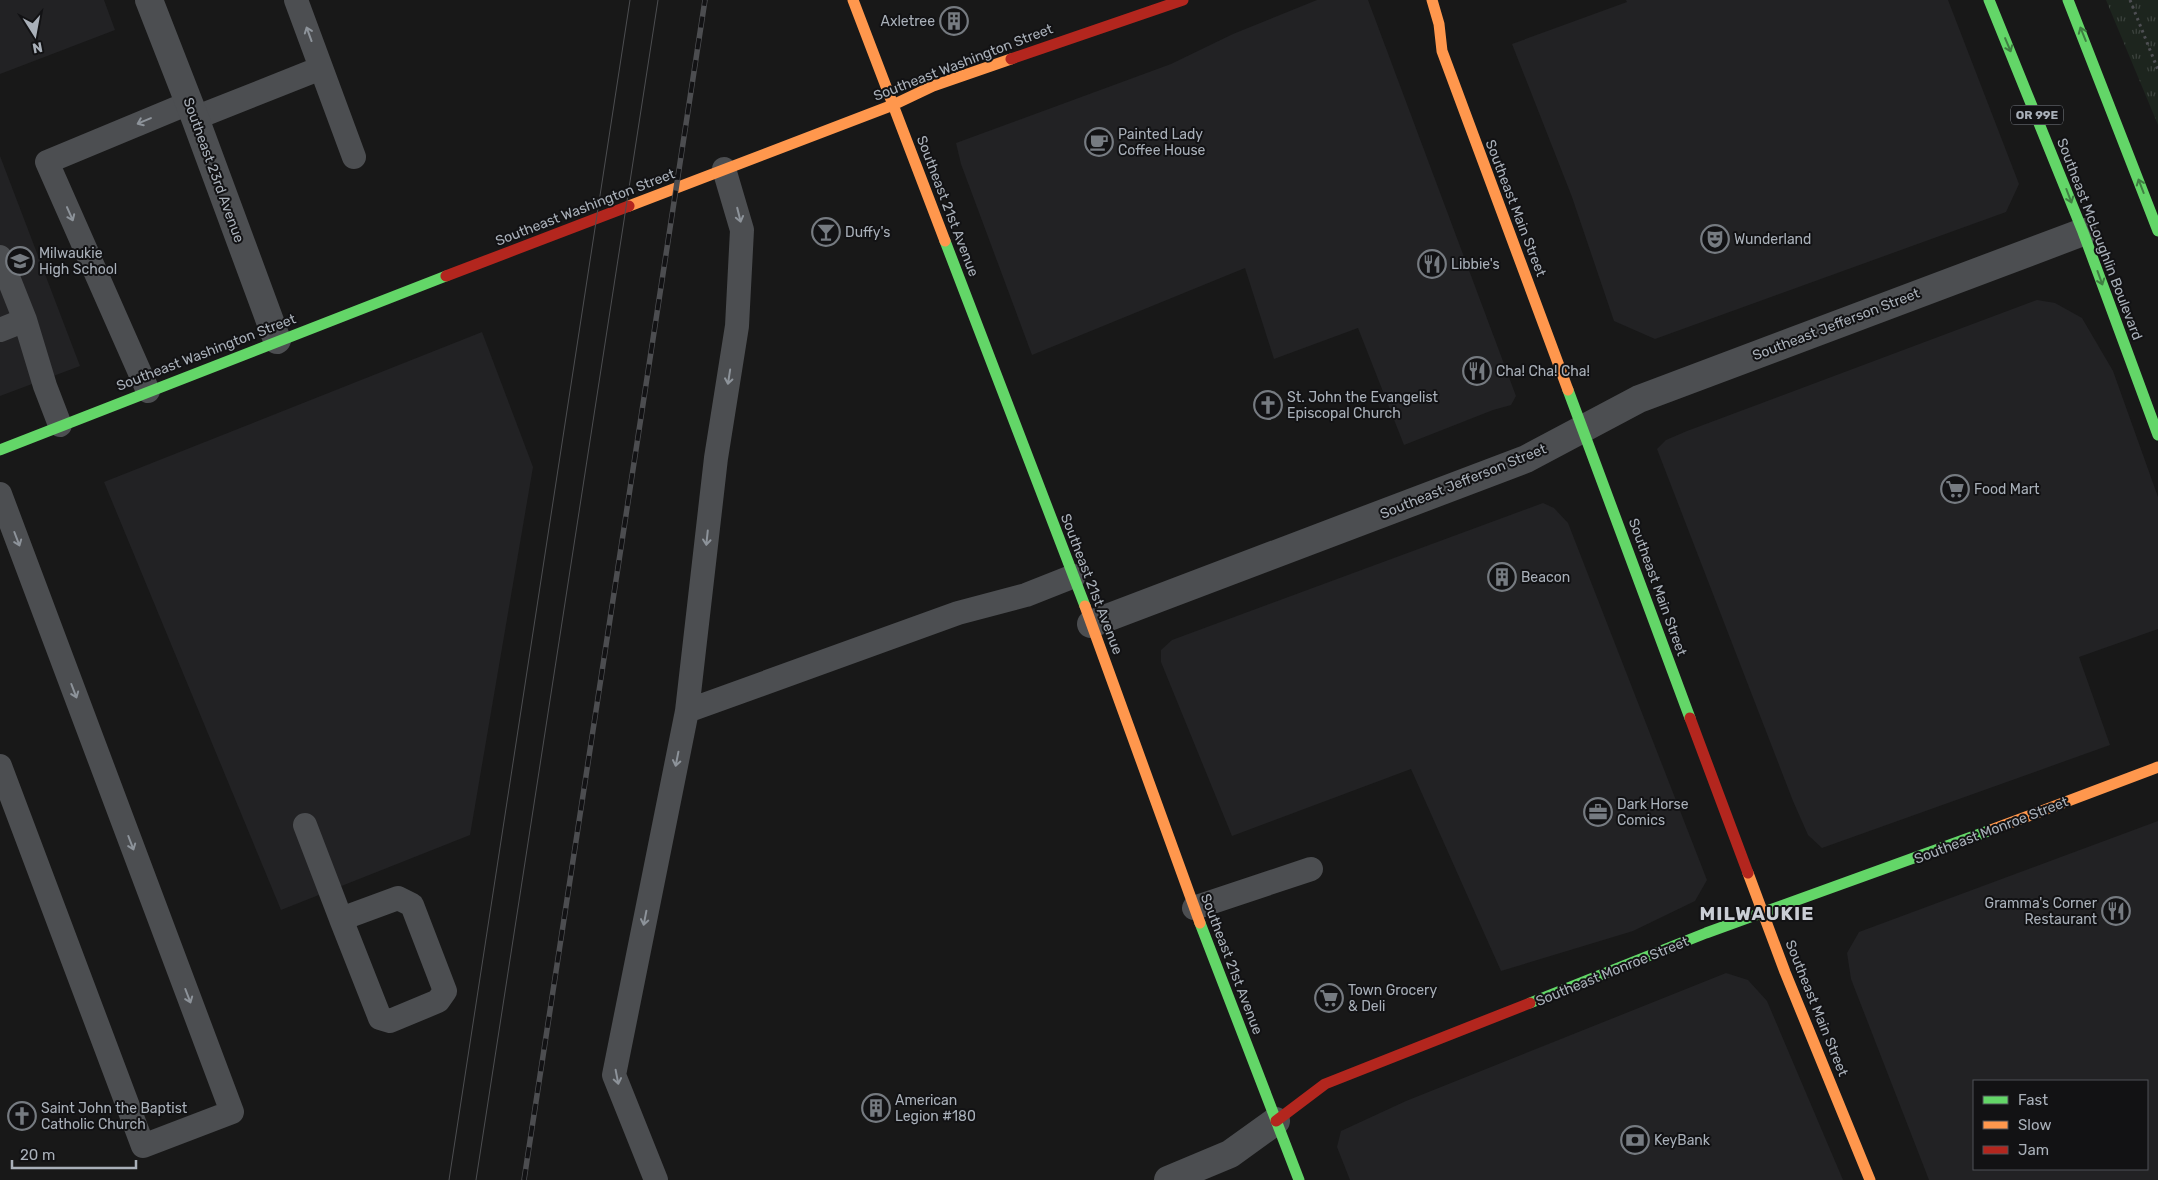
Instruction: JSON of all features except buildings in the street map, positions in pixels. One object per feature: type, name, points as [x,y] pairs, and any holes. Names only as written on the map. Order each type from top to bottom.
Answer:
[{"type":"street","name":"Southeast 23rd Avenue","points":[[149,0],[277,340]]},
{"type":"street","name":"Southeast 21st Avenue","points":[[853,0],[1074,576],[1194,908],[1299,1180]]},
{"type":"street","name":"Southeast Washington Street","points":[[0,450],[277,340],[893,105],[934,86],[1183,0]]},
{"type":"street","name":"Southeast Main Street","points":[[1432,0],[1439,24],[1442,51],[1454,85],[1789,981],[1870,1180]]},
{"type":"street","name":"Southeast McLoughlin Boulevard","points":[[1989,0],[2083,232],[2158,435]]},
{"type":"street","points":[[2068,0],[2158,231]]},
{"type":"street","name":"Southeast Jefferson Street","points":[[1091,624],[1526,460],[1638,399],[2083,232]]},
{"type":"street","name":"Southeast Monroe Street","points":[[1168,1180],[1230,1154],[1325,1084],[1706,933],[1764,914],[2158,767]]},
{"type":"lane","points":[[296,0],[354,157]]},
{"type":"lane","points":[[148,391],[46,162],[192,110],[321,68]]},
{"type":"lane","points":[[656,1180],[614,1075],[687,711],[716,458],[737,326],[742,230],[724,169]]},
{"type":"lane","points":[[0,257],[25,320],[45,386],[60,425]]},
{"type":"lane","points":[[0,330],[25,320]]},
{"type":"lane","points":[[0,494],[232,1112],[143,1146],[0,766]]},
{"type":"lane","points":[[687,711],[958,613],[1026,595],[1074,576]]},
{"type":"lane","points":[[305,824],[380,1018],[390,1021],[438,1001],[445,991],[412,906],[398,898],[342,919]]},
{"type":"lane","points":[[1194,908],[1311,869]]},
{"type":"path","points":[[2130,0],[2158,70]]},
{"type":"shaded area","points":[[0,0],[104,0],[115,30],[0,74]]},
{"type":"shaded area","points":[[1317,0],[1368,0],[1516,396],[1511,405],[1493,410],[1404,445],[1358,328],[1274,359],[1245,268],[1032,355],[961,164],[956,143],[1171,64],[1233,34]]},
{"type":"shaded area","points":[[1626,0],[1948,0],[2019,184],[2006,212],[1655,339],[1614,321],[1572,197],[1512,44],[1627,2]]},
{"type":"shaded area","name":"Milwaukie High School","points":[[0,156],[80,366],[0,396]]},
{"type":"shaded area","points":[[2037,300],[2055,303],[2082,318],[2113,371],[2158,497],[2158,629],[2079,657],[2110,745],[1822,848],[1808,835],[1793,801],[1657,449],[1666,440],[1687,431]]},
{"type":"shaded area","points":[[482,332],[533,467],[470,835],[281,910],[104,482]]},
{"type":"shaded area","points":[[1543,503],[1554,508],[1568,523],[1707,880],[1695,901],[1633,931],[1501,971],[1411,769],[1232,836],[1161,662],[1161,650],[1172,640]]},
{"type":"shaded area","points":[[2158,821],[2158,1180],[1929,1180],[1851,979],[1847,953],[1859,932]]},
{"type":"shaded area","points":[[1726,973],[1748,980],[1767,1001],[1843,1180],[1350,1180],[1337,1147],[1341,1131],[1406,1101]]},
{"type":"green space","points":[[2106,0],[2158,0],[2158,125]]},
{"type":"tram line","points":[[449,1180],[630,0]]},
{"type":"tram line","points":[[476,1180],[658,0]]},
{"type":"railway","points":[[524,1180],[705,0]]},
{"type":"traffic: fast","points":[[1989,0],[2083,232],[2158,435]]},
{"type":"traffic: fast","points":[[2068,0],[2158,231]]},
{"type":"traffic: fast","points":[[945,241],[1085,606]]},
{"type":"traffic: fast","points":[[0,450],[446,276]]},
{"type":"traffic: fast","points":[[1568,390],[1690,718]]},
{"type":"traffic: fast","points":[[1530,1003],[1706,933],[1991,830]]},
{"type":"traffic: fast","points":[[1200,923],[1299,1180]]},
{"type":"traffic: slow","points":[[853,0],[945,241]]},
{"type":"traffic: slow","points":[[1432,0],[1439,24],[1442,51],[1568,390]]},
{"type":"traffic: slow","points":[[629,206],[893,105],[933,86],[1011,59]]},
{"type":"traffic: slow","points":[[1085,606],[1200,923]]},
{"type":"traffic: slow","points":[[1991,830],[2158,767]]},
{"type":"traffic: slow","points":[[1748,873],[1785,972],[1870,1180]]},
{"type":"traffic: jam","points":[[1011,59],[1183,0]]},
{"type":"traffic: jam","points":[[446,276],[629,206]]},
{"type":"traffic: jam","points":[[1690,718],[1748,873]]},
{"type":"traffic: jam","points":[[1276,1121],[1325,1084],[1530,1003]]},
{"type":"place","name":"Axletree","points":[[954,21]]},
{"type":"place","name":"Painted Lady Coffee House","points":[[1099,142]]},
{"type":"place","name":"Duffy's","points":[[826,232]]},
{"type":"place","name":"Wunderland","points":[[1715,239]]},
{"type":"place","name":"Milwaukie High School","points":[[20,261]]},
{"type":"place","name":"Libbie's","points":[[1432,264]]},
{"type":"place","name":"Cha! Cha! Cha!","points":[[1477,371]]},
{"type":"place","name":"St. John the Evangelist Episcopal Church","points":[[1268,405]]},
{"type":"place","name":"Food Mart","points":[[1955,489]]},
{"type":"place","name":"Beacon","points":[[1502,577]]},
{"type":"place","name":"Dark Horse Comics","points":[[1598,812]]},
{"type":"place","name":"Gramma's Corner Restaurant","points":[[2116,911]]},
{"type":"place","name":"Town Grocery & Deli","points":[[1329,998]]},
{"type":"place","name":"American Legion #180","points":[[876,1108]]},
{"type":"place","name":"Saint John the Baptist Catholic Church","points":[[22,1116]]},
{"type":"place","name":"KeyBank","points":[[1635,1140]]},
{"type":"district","name":"MILWAUKIE","points":[[1757,913]]}]
